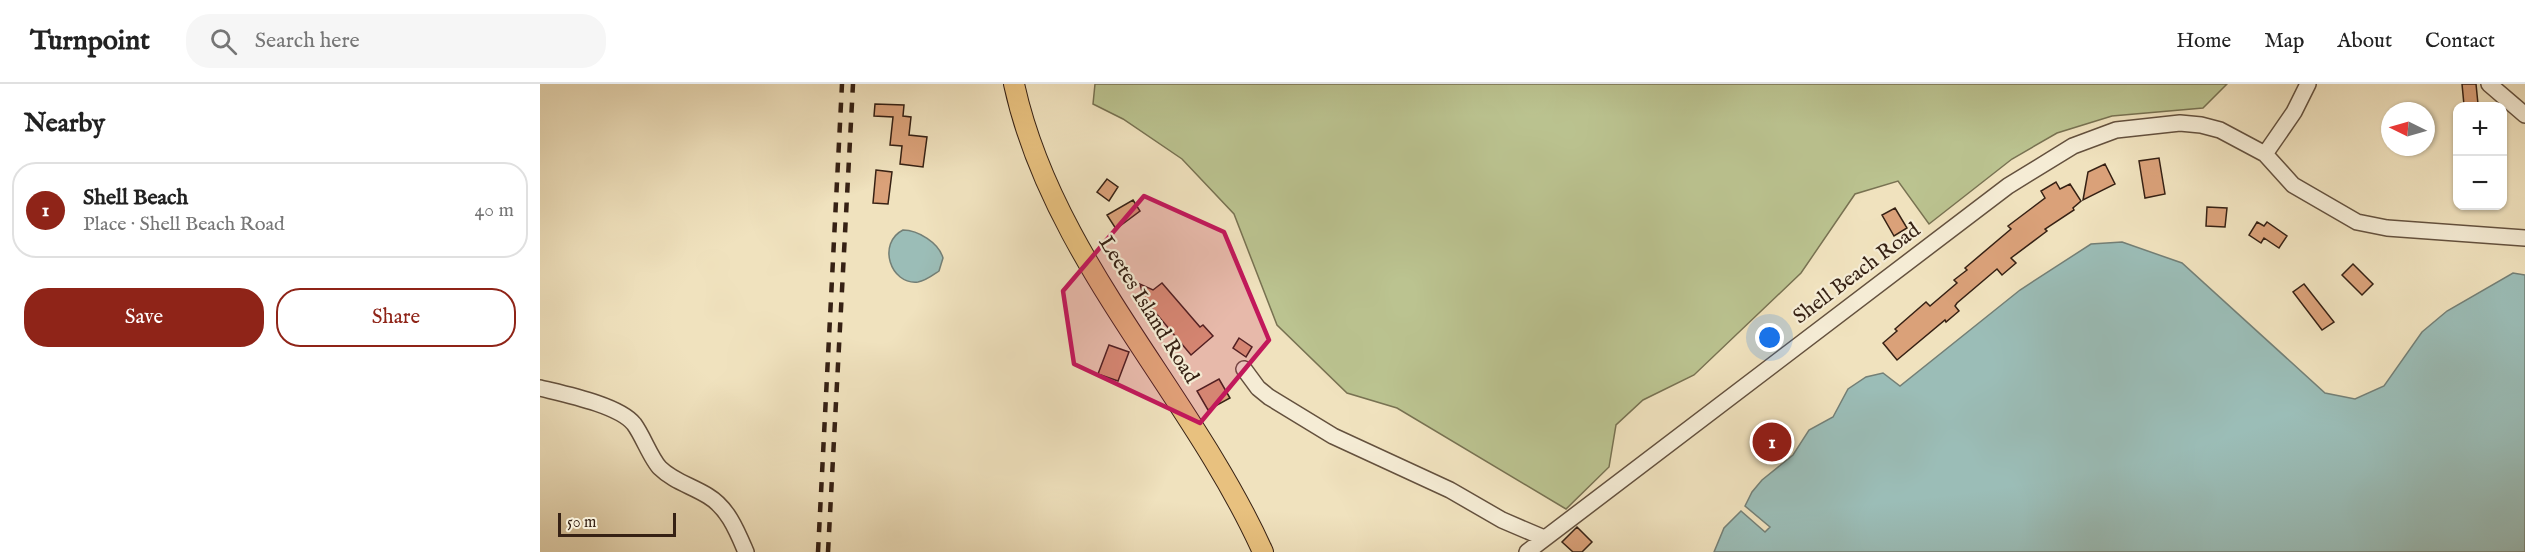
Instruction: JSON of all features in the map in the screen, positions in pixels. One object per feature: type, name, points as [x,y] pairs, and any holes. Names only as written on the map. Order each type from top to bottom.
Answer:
[{"type":"main road","name":"Leetes Island Road","points":[[1014,84],[1031,146],[1072,234],[1233,492],[1263,552]]},
{"type":"street","points":[[2265,154],[2294,112],[2308,84]]},
{"type":"street","points":[[2489,84],[2525,115]]},
{"type":"street","name":"Shell Beach Road","points":[[1527,552],[2008,186],[2073,146],[2116,130],[2180,123],[2220,130],[2265,154],[2293,185],[2357,222],[2387,228],[2525,238]]},
{"type":"street","points":[[1244,369],[1258,388],[1269,398],[1333,436],[1450,490],[1502,520],[1544,538]]},
{"type":"street","points":[[540,388],[606,408],[632,421],[658,466],[672,477],[710,497],[725,511],[746,552]]},
{"type":"highlighted area","points":[[1144,196],[1224,232],[1269,340],[1200,423],[1074,364],[1063,291]]},
{"type":"green space","points":[[1095,84],[2227,84],[2203,108],[2112,116],[2057,133],[2012,159],[1929,224],[1898,181],[1855,194],[1801,273],[1694,375],[1643,400],[1616,425],[1609,467],[1566,509],[1397,408],[1347,393],[1277,325],[1234,214],[1182,159],[1123,119],[1093,104]]},
{"type":"water","points":[[903,230],[921,235],[937,247],[943,258],[939,271],[918,282],[900,277],[890,262],[889,253],[890,244]]},
{"type":"water","points":[[2122,242],[2182,263],[2325,393],[2355,399],[2384,386],[2422,332],[2447,311],[2513,273],[2525,275],[2525,552],[1714,552],[1724,528],[1741,511],[1765,532],[1770,527],[1745,506],[1752,492],[1762,480],[1793,455],[1809,430],[1833,417],[1848,389],[1866,377],[1883,373],[1900,386],[2020,290],[2091,244]]},
{"type":"building","points":[[2462,84],[2476,84],[2478,102],[2464,102]]},
{"type":"building","points":[[875,104],[904,105],[903,116],[911,117],[909,135],[927,137],[923,167],[900,164],[902,146],[890,145],[893,117],[874,116]]},
{"type":"building","points":[[2159,158],[2165,194],[2145,198],[2139,161]]},
{"type":"building","points":[[2105,164],[2115,184],[2083,200],[2088,172]]},
{"type":"building","points":[[876,170],[892,172],[888,204],[873,203]]},
{"type":"building","points":[[1107,179],[1118,187],[1109,201],[1097,192]]},
{"type":"building","points":[[2056,182],[2060,189],[2070,184],[2081,201],[2073,208],[2074,210],[2045,229],[2047,231],[2011,258],[2016,263],[2002,275],[1997,269],[1957,303],[1955,306],[1959,311],[1897,360],[1883,343],[1897,331],[1895,329],[1926,302],[1930,306],[1957,283],[1954,280],[1967,270],[1965,268],[2011,229],[2008,226],[2045,198],[2041,191]]},
{"type":"building","points":[[1133,200],[1140,211],[1116,229],[1107,215]]},
{"type":"building","points":[[2207,207],[2227,208],[2225,227],[2206,226]]},
{"type":"building","points":[[1895,208],[1907,228],[1894,236],[1882,215]]},
{"type":"building","points":[[2257,222],[2264,226],[2267,222],[2287,236],[2279,248],[2264,238],[2261,243],[2249,235]]},
{"type":"building","points":[[2353,264],[2373,284],[2362,295],[2342,275]]},
{"type":"building","points":[[1162,283],[1200,327],[1203,325],[1213,336],[1191,355],[1144,299],[1140,284],[1153,290]]},
{"type":"building","points":[[2304,284],[2334,322],[2322,330],[2293,292]]},
{"type":"building","points":[[1239,338],[1252,347],[1246,357],[1233,348]]},
{"type":"building","points":[[1109,345],[1129,352],[1118,381],[1098,374]]},
{"type":"building","points":[[1219,379],[1230,398],[1208,410],[1197,391]]},
{"type":"building","points":[[1577,527],[1592,542],[1582,552],[1573,552],[1562,542]]},
{"type":"railway","points":[[818,552],[842,84]]},
{"type":"railway","points":[[828,552],[853,84]]},
{"type":"place","name":"Shell Beach","points":[[1772,442]]}]
